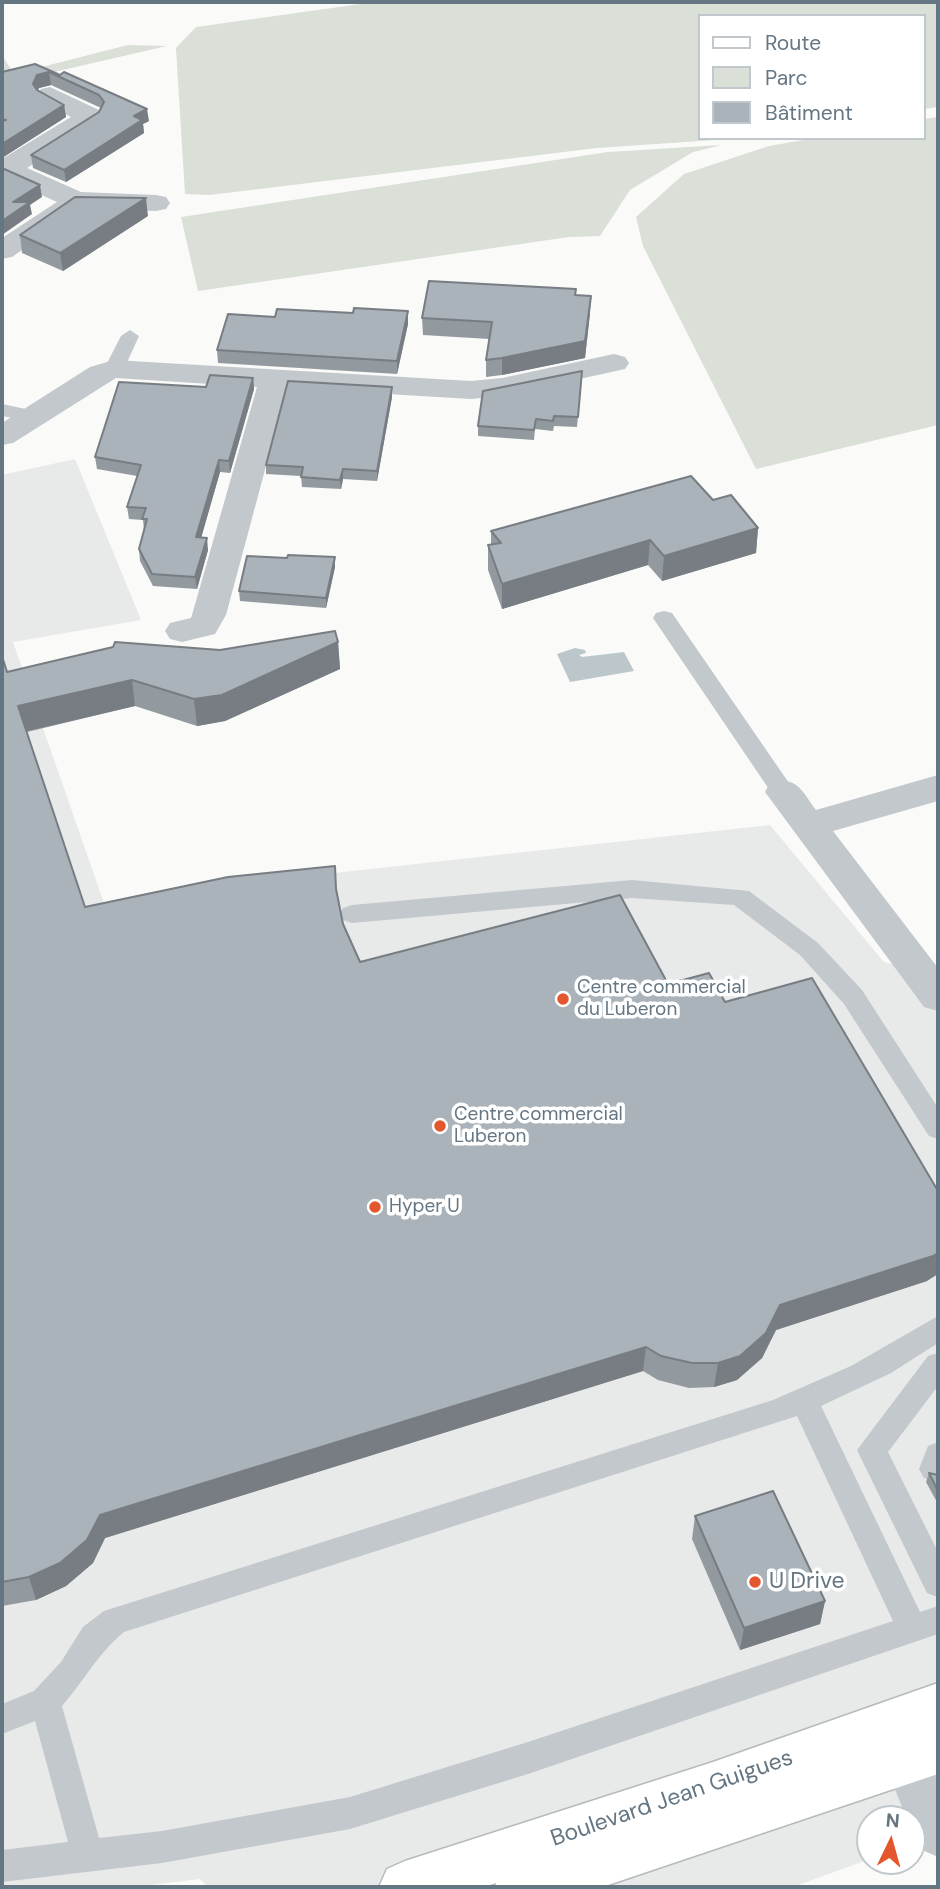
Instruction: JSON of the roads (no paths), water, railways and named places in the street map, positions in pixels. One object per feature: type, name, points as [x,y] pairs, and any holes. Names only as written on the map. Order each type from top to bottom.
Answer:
[{"type":"main road","name":"Boulevard Jean Guigues","points":[[405,1887],[713,1787],[938,1707]]},
{"type":"main road","name":"Boulevard Jean Guigues","points":[[521,1887],[727,1822],[923,1755]]},
{"type":"street","points":[[4,168],[90,116],[50,95]]},
{"type":"street","points":[[4,168],[76,200],[156,203]]},
{"type":"street","points":[[2,250],[76,200]]},
{"type":"street","points":[[2,436],[101,373],[114,369],[471,390],[502,387],[614,363]]},
{"type":"street","points":[[182,631],[203,626],[209,615],[275,379]]},
{"type":"street","points":[[808,825],[938,788]]},
{"type":"street","points":[[783,792],[938,996]]},
{"type":"street","points":[[923,1755],[938,1832]]},
{"type":"lane","points":[[114,369],[130,336]]},
{"type":"lane","points":[[2,410],[33,416]]},
{"type":"lane","points":[[664,618],[783,792]]},
{"type":"lane","points":[[352,914],[632,889],[740,897],[809,949],[853,997],[938,1129]]},
{"type":"lane","points":[[2,1719],[45,1702],[72,1672],[94,1637],[116,1621],[804,1400],[933,1350]]},
{"type":"lane","points":[[933,1350],[872,1450],[938,1583]]},
{"type":"lane","points":[[2,1866],[241,1834],[349,1813],[528,1758],[925,1624],[804,1400]]},
{"type":"lane","points":[[45,1702],[88,1856]]},
{"type":"place","name":"Centre commercial du Luberon","points":[[563,999]]},
{"type":"place","name":"Centre commercial Luberon","points":[[440,1126]]},
{"type":"place","name":"Hyper U","points":[[375,1207]]},
{"type":"place","name":"U Drive","points":[[755,1582]]}]
